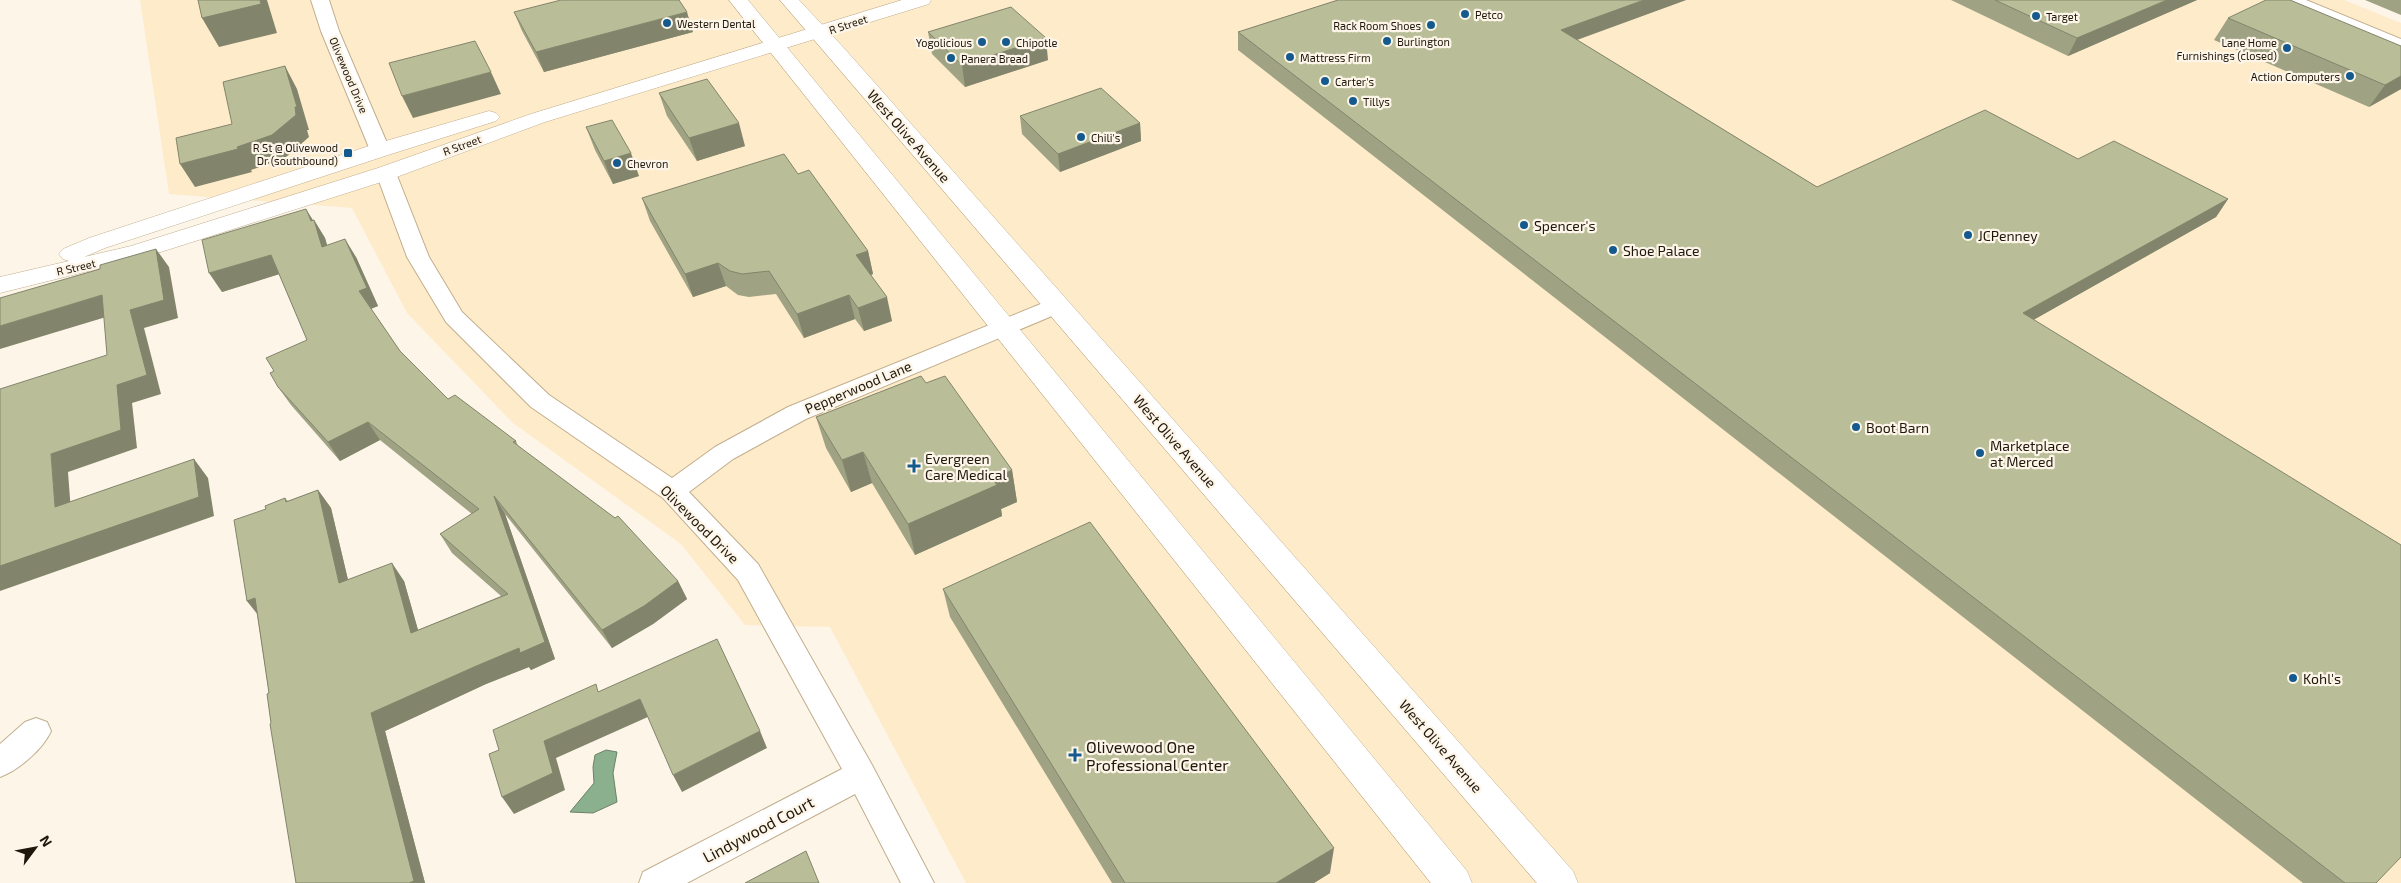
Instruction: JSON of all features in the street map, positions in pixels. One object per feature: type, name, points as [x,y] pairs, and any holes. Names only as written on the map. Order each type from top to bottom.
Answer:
[{"type":"main road","points":[[738,0],[1002,328],[1454,883]]},
{"type":"main road","name":"West Olive Avenue","points":[[789,0],[1560,883]]},
{"type":"main road","name":"R Street","points":[[812,26],[865,0]]},
{"type":"main road","name":"R Street","points":[[0,284],[163,244],[493,122],[513,110],[812,26],[922,0]]},
{"type":"main road","name":"R Street","points":[[0,284],[97,243],[538,118],[769,39]]},
{"type":"street","name":"Olivewood Drive","points":[[320,0],[330,31],[383,162],[418,257],[454,317],[540,401],[672,492],[748,572],[861,775],[918,883]]},
{"type":"street","points":[[2291,0],[2401,45]]},
{"type":"street","name":"Pepperwood Lane","points":[[672,492],[724,453],[797,413],[1056,306]]},
{"type":"street","points":[[0,763],[36,731]]},
{"type":"street","name":"Lindywood Court","points":[[655,883],[861,775]]},
{"type":"shaded area","points":[[140,0],[2344,0],[2401,23],[2401,883],[966,883],[830,627],[745,625],[681,544],[513,423],[407,313],[352,208],[169,194]]},
{"type":"shaded area","points":[[606,750],[617,752],[613,773],[617,802],[593,813],[570,812],[594,783],[593,767],[595,755]]},
{"type":"building","points":[[198,0],[260,0],[261,4],[202,18]]},
{"type":"building","points":[[561,0],[679,0],[687,12],[536,52],[514,12]]},
{"type":"building","name":"Marketplace at Merced","points":[[1338,0],[1644,0],[1561,30],[1817,187],[1985,110],[2078,159],[2114,141],[2228,199],[2023,313],[2401,545],[2401,857],[2376,883],[2345,883],[1238,32]]},
{"type":"building","points":[[1995,0],[2167,0],[2077,38]]},
{"type":"building","points":[[2266,0],[2290,0],[2401,46],[2401,76],[2385,85],[2228,18]]},
{"type":"building","points":[[1011,7],[1046,38],[962,65],[928,32]]},
{"type":"building","points":[[475,41],[491,72],[402,96],[389,63]]},
{"type":"building","points":[[285,66],[297,107],[295,107],[296,115],[272,135],[237,147],[238,149],[180,164],[176,138],[232,124],[223,82]]},
{"type":"building","points":[[707,79],[739,123],[689,138],[659,93]]},
{"type":"building","points":[[1101,88],[1140,123],[1058,154],[1020,116]]},
{"type":"building","points":[[612,120],[631,153],[604,161],[586,127]]},
{"type":"building","points":[[784,154],[798,174],[809,170],[868,251],[856,255],[887,297],[858,308],[849,295],[797,314],[769,271],[742,274],[730,271],[718,263],[685,274],[642,198]]},
{"type":"building","points":[[306,209],[311,221],[314,220],[322,247],[345,239],[367,288],[359,291],[400,351],[448,399],[455,395],[516,441],[513,442],[615,518],[618,516],[678,581],[644,606],[602,630],[494,496],[545,642],[520,653],[519,648],[371,713],[414,881],[409,883],[296,883],[270,724],[267,694],[269,693],[255,598],[247,601],[234,520],[266,509],[265,506],[285,498],[286,502],[318,490],[339,583],[392,563],[411,633],[508,594],[440,534],[479,509],[368,422],[328,442],[278,387],[270,373],[274,371],[266,358],[307,340],[271,255],[209,273],[202,240]]},
{"type":"building","points":[[156,249],[164,300],[130,310],[147,375],[117,385],[121,430],[51,454],[55,507],[194,459],[199,497],[0,566],[0,389],[107,355],[102,295],[0,326],[0,298],[100,269],[100,265]]},
{"type":"building","name":"Evergreen Care Medical","points":[[921,376],[926,383],[945,376],[1012,470],[993,479],[997,485],[908,524],[863,452],[842,460],[816,417]]},
{"type":"building","points":[[1090,522],[1334,848],[1276,883],[1125,883],[943,589]]},
{"type":"building","points":[[717,639],[760,731],[673,775],[640,699],[544,741],[553,773],[502,797],[489,754],[499,750],[493,730],[596,684],[598,692]]},
{"type":"building","points":[[806,851],[819,883],[745,883]]},
{"type":"place","name":"Petco","points":[[1465,14]]},
{"type":"place","name":"Target","points":[[2036,16]]},
{"type":"place","name":"Western Dental","points":[[667,23]]},
{"type":"place","name":"Rack Room Shoes","points":[[1431,25]]},
{"type":"place","name":"Burlington","points":[[1387,41]]},
{"type":"place","name":"Yogolicious","points":[[982,42]]},
{"type":"place","name":"Chipotle","points":[[1006,42]]},
{"type":"place","name":"Lane Home Furnishings (closed)","points":[[2287,48]]},
{"type":"place","name":"Mattress Firm","points":[[1290,57]]},
{"type":"place","name":"Panera Bread","points":[[951,58]]},
{"type":"place","name":"Action Computers","points":[[2350,76]]},
{"type":"place","name":"Carter's","points":[[1325,81]]},
{"type":"place","name":"Tillys","points":[[1353,101]]},
{"type":"place","name":"Chili's","points":[[1081,137]]},
{"type":"place","name":"R St @ Olivewood Dr (southbound)","points":[[348,153]]},
{"type":"place","name":"Chevron","points":[[617,163]]},
{"type":"place","name":"Spencer's","points":[[1524,225]]},
{"type":"place","name":"JCPenney","points":[[1968,235]]},
{"type":"place","name":"Shoe Palace","points":[[1613,250]]},
{"type":"place","name":"Boot Barn","points":[[1856,427]]},
{"type":"place","name":"Marketplace at Merced","points":[[1980,453]]},
{"type":"place","name":"Evergreen Care Medical","points":[[914,466]]},
{"type":"place","name":"Kohl's","points":[[2293,678]]},
{"type":"place","name":"Olivewood One Professional Center","points":[[1075,755]]}]
